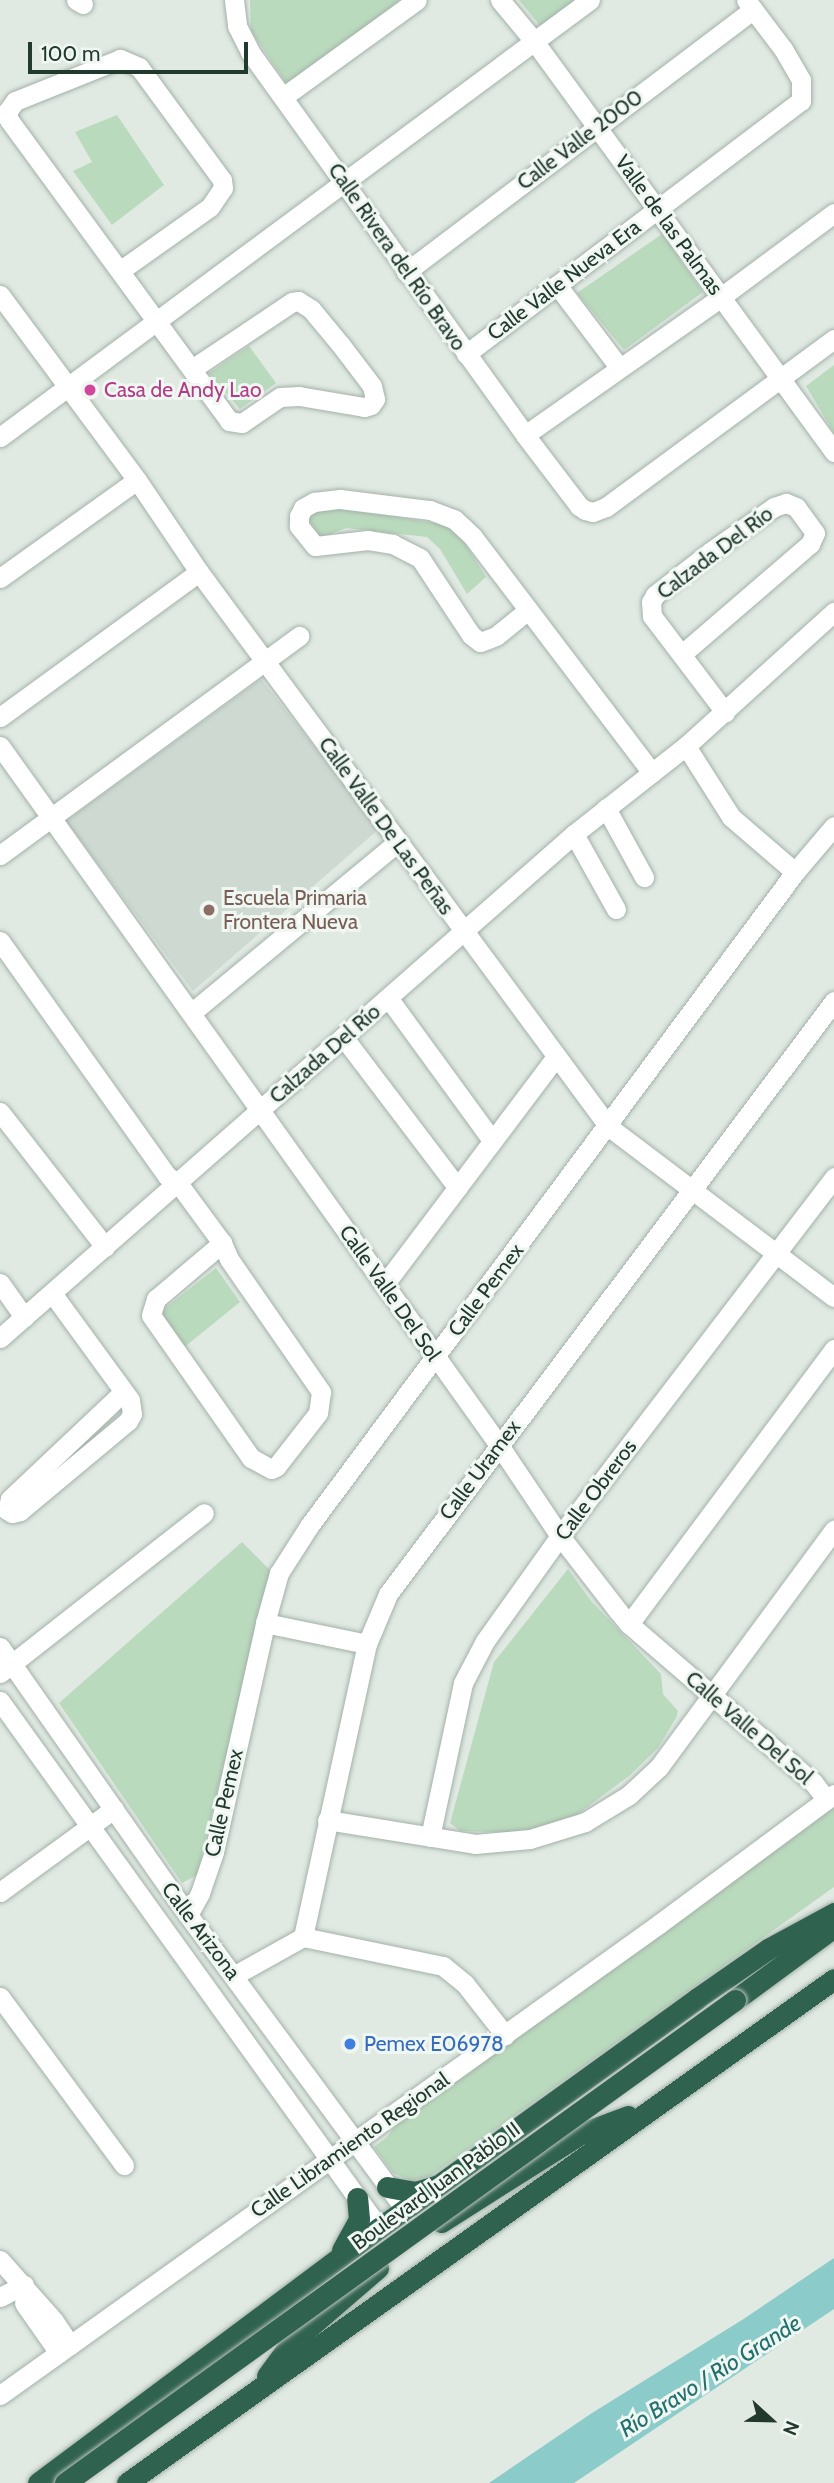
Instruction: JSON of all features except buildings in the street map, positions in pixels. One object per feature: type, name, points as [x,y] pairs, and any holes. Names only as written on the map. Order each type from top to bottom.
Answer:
[{"type":"highway","points":[[37,2483],[379,2228],[756,1957],[834,1913]]},
{"type":"highway","name":"Boulevard Juan Pablo II","points":[[65,2483],[834,1927]]},
{"type":"highway","points":[[127,2483],[834,1979]]},
{"type":"highway","points":[[379,2228],[388,2233],[401,2234],[428,2229],[447,2220],[582,2133],[657,2105]]},
{"type":"highway","points":[[387,2187],[415,2192],[444,2182]]},
{"type":"highway","points":[[323,2270],[344,2248],[355,2231],[359,2219],[357,2198]]},
{"type":"highway","points":[[258,2390],[290,2343],[390,2257],[401,2234],[406,2211]]},
{"type":"street","name":"Calle Rivera del Río Bravo","points":[[234,0],[242,38],[406,272],[579,506],[593,512],[606,507],[781,379]]},
{"type":"street","points":[[283,97],[417,0]]},
{"type":"street","name":"Valle de las Palmas","points":[[500,0],[534,41],[834,452]]},
{"type":"street","points":[[0,437],[590,0]]},
{"type":"street","name":"Calle Valle Nueva Era","points":[[466,354],[796,107],[803,94],[801,80],[750,5]]},
{"type":"street","name":"Calle Valle 2000","points":[[406,272],[597,128],[750,5]]},
{"type":"street","points":[[121,270],[210,207],[223,188],[222,180],[139,67],[120,59],[15,101],[7,112],[12,127],[121,270],[229,421],[242,423],[280,397],[299,396],[364,407],[372,405],[375,392],[311,309],[298,301],[292,302],[192,369]]},
{"type":"street","points":[[525,435],[721,297],[834,213]]},
{"type":"street","points":[[557,285],[619,367]]},
{"type":"street","name":"Calle Valle De Las Peñas","points":[[1,298],[137,480],[199,572],[609,1126],[834,1297]]},
{"type":"street","points":[[781,379],[834,339]]},
{"type":"street","points":[[0,578],[137,480]]},
{"type":"street","points":[[528,610],[496,636],[480,642],[471,635],[420,558],[393,544],[368,540],[315,546],[299,526],[299,516],[303,508],[314,502],[340,499],[443,513],[473,537],[652,773]]},
{"type":"street","name":"Calzada Del Río","points":[[681,654],[810,544],[815,533],[796,507],[786,503],[774,507],[655,595],[651,602],[652,616],[724,712]]},
{"type":"street","points":[[0,717],[199,572]]},
{"type":"street","name":"Calzada Del Río","points":[[0,1338],[105,1247],[171,1184],[260,1111],[575,834],[686,746],[834,612]]},
{"type":"street","points":[[0,855],[299,635]]},
{"type":"street","name":"Calle Valle Del Sol","points":[[0,746],[499,1445],[560,1536],[629,1624],[830,1796]]},
{"type":"street","points":[[686,746],[730,817],[796,872]]},
{"type":"street","points":[[606,808],[644,877]]},
{"type":"street","name":"Calle Pemex","points":[[188,1915],[200,1893],[214,1852],[265,1623],[279,1573],[309,1526],[796,872],[834,826]]},
{"type":"street","points":[[575,834],[616,909]]},
{"type":"street","points":[[191,1013],[398,842]]},
{"type":"street","points":[[0,941],[171,1184],[222,1251],[317,1386],[322,1400],[318,1413],[276,1466],[265,1468],[255,1462],[153,1321],[151,1310],[156,1299],[222,1251]]},
{"type":"street","points":[[389,999],[492,1140]]},
{"type":"street","name":"Calle Uramex","points":[[303,1937],[367,1644],[388,1594],[834,1001]]},
{"type":"street","points":[[344,1038],[458,1188]]},
{"type":"street","points":[[384,1284],[556,1057]]},
{"type":"street","points":[[0,1112],[105,1247]]},
{"type":"street","name":"Calle Obreros","points":[[430,1837],[463,1683],[472,1662],[560,1536],[834,1177]]},
{"type":"street","points":[[0,1283],[24,1317]]},
{"type":"street","points":[[52,1293],[132,1404],[128,1421],[20,1511],[12,1513],[7,1510],[10,1499],[123,1392]]},
{"type":"street","points":[[629,1624],[834,1349]]},
{"type":"street","points":[[6,1669],[204,1513]]},
{"type":"street","points":[[327,1820],[475,1844],[507,1843],[560,1832],[585,1822],[629,1795],[659,1767],[710,1693],[834,1530]]},
{"type":"street","points":[[265,1623],[367,1644]]},
{"type":"street","name":"Calle Arizona","points":[[0,1647],[6,1669],[114,1809],[354,2144],[406,2211]]},
{"type":"street","name":"Calle Arizona","points":[[0,1701],[379,2228]]},
{"type":"street","name":"Calle Libramiento Regional","points":[[0,2395],[354,2144],[830,1796]]},
{"type":"street","points":[[0,1892],[114,1809]]},
{"type":"street","points":[[235,1975],[303,1937],[443,1966],[465,1984],[505,2035]]},
{"type":"street","points":[[0,1997],[124,2165]]},
{"type":"street","points":[[10,2281],[64,2349]]},
{"type":"shaded area","name":"Escuela Primaria Frontera Nueva","points":[[261,679],[379,829],[193,991],[66,821]]},
{"type":"green space","points":[[250,0],[400,0],[289,87],[251,31]]},
{"type":"green space","points":[[519,0],[578,0],[542,28]]},
{"type":"green space","points":[[117,115],[164,185],[112,225],[73,171],[92,162],[75,132]]},
{"type":"green space","points":[[662,234],[703,292],[624,350],[577,293]]},
{"type":"green space","points":[[249,346],[276,383],[240,409],[209,373]]},
{"type":"green space","points":[[834,365],[834,433],[806,386]]},
{"type":"green space","points":[[323,506],[454,526],[486,577],[467,594],[440,549],[427,537],[346,528],[320,538],[308,518]]},
{"type":"green space","points":[[216,1268],[240,1302],[182,1349],[159,1313]]},
{"type":"green space","points":[[242,1542],[271,1571],[197,1875],[182,1883],[59,1703]]},
{"type":"green space","points":[[568,1569],[591,1601],[661,1674],[663,1694],[678,1711],[676,1718],[658,1748],[629,1776],[575,1816],[523,1833],[460,1831],[450,1823],[494,1662]]},
{"type":"green space","points":[[834,1808],[834,1887],[430,2176],[412,2181],[393,2173],[374,2147],[387,2137],[394,2127]]},
{"type":"water","name":"Río Bravo / Rio Grande","points":[[834,2258],[834,2309],[574,2483],[489,2483],[592,2413],[742,2320]]},
{"type":"place","name":"Casa de Andy Lao","points":[[90,390]]},
{"type":"place","name":"Escuela Primaria Frontera Nueva","points":[[209,910]]},
{"type":"place","name":"Pemex E06978","points":[[350,2044]]}]
